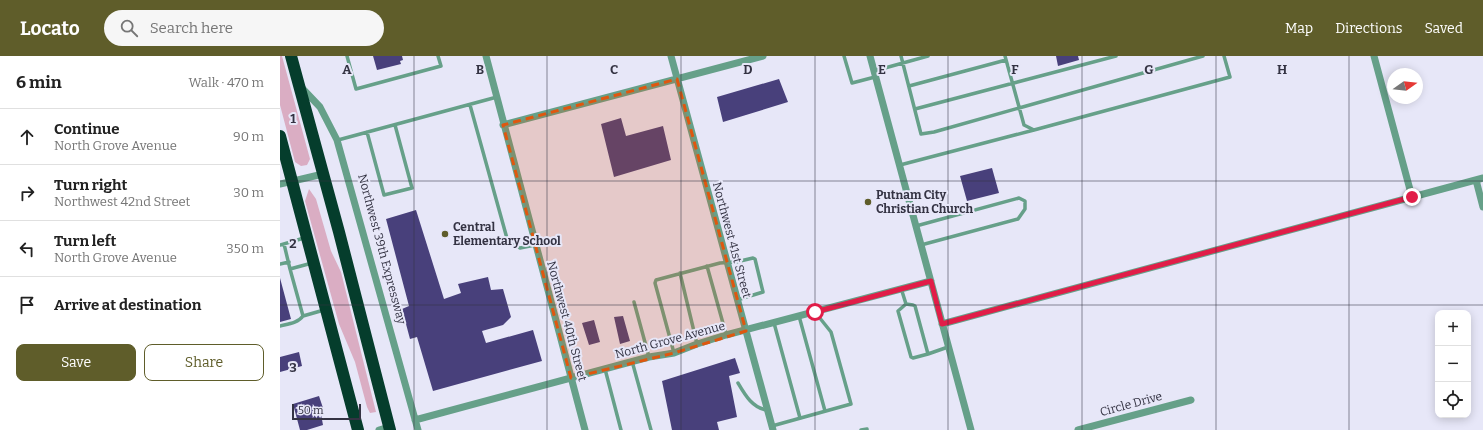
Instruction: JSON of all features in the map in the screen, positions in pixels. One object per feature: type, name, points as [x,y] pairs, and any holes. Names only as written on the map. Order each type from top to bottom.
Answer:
[{"type":"highway","points":[[291,56],[323,174],[386,429]]},
{"type":"highway","points":[[280,136],[358,430]]},
{"type":"street","name":"Northwest 40th Street","points":[[486,56],[503,125],[585,430]]},
{"type":"street","name":"Northwest 41st Street","points":[[671,56],[772,428]]},
{"type":"street","points":[[503,125],[763,56]]},
{"type":"street","points":[[870,56],[971,430]]},
{"type":"street","points":[[1374,56],[1412,197]]},
{"type":"street","name":"Northwest 39th Expressway","points":[[299,86],[320,107],[338,140],[418,430]]},
{"type":"street","points":[[280,184],[323,174]]},
{"type":"street","points":[[942,324],[1479,179],[1483,207]]},
{"type":"street","name":"North Grove Avenue","points":[[415,420],[649,357],[674,353],[697,344],[746,330],[931,281]]},
{"type":"street","name":"Circle Drive","points":[[1078,430],[1191,400]]},
{"type":"lane","points":[[347,56],[356,89],[441,66],[438,56]]},
{"type":"lane","points":[[844,56],[852,83],[903,63],[928,56]]},
{"type":"lane","points":[[901,56],[922,134],[934,132],[1203,56]]},
{"type":"lane","points":[[915,109],[1116,56]]},
{"type":"lane","points":[[900,165],[1230,77],[1224,56]]},
{"type":"lane","points":[[909,86],[1006,58],[1024,125],[1034,130]]},
{"type":"lane","points":[[338,140],[497,97]]},
{"type":"lane","points":[[470,105],[508,242],[520,248],[535,245]]},
{"type":"lane","points":[[367,132],[384,195],[412,188],[395,125]]},
{"type":"lane","points":[[916,226],[1019,198],[1025,201],[1025,209],[1018,219],[921,245]]},
{"type":"lane","points":[[302,316],[282,244],[306,237]]},
{"type":"lane","points":[[674,353],[655,283],[656,280],[720,263],[755,259],[763,292],[737,300]]},
{"type":"lane","points":[[280,264],[288,262]]},
{"type":"lane","points":[[290,269],[313,262]]},
{"type":"lane","points":[[707,266],[726,336]]},
{"type":"lane","points":[[680,273],[697,344]]},
{"type":"lane","points":[[901,288],[906,304]]},
{"type":"lane","points":[[634,302],[649,357]]},
{"type":"lane","points":[[928,354],[915,306],[906,304],[898,311],[911,357],[913,358],[928,354],[948,347]]},
{"type":"lane","points":[[280,326],[295,322],[302,316],[326,310]]},
{"type":"lane","points":[[772,428],[800,418],[851,404],[831,332],[815,312]]},
{"type":"lane","points":[[799,316],[825,411]]},
{"type":"lane","points":[[774,323],[800,418]]},
{"type":"lane","points":[[632,362],[651,430]]},
{"type":"lane","points":[[605,369],[621,430]]},
{"type":"lane","points":[[738,383],[753,404],[760,410],[768,410]]},
{"type":"lane","points":[[861,430],[868,430]]},
{"type":"highlighted area","points":[[677,79],[746,331],[674,353],[571,378],[503,125]]},
{"type":"shaded area","points":[[280,56],[282,56],[310,159],[307,165],[301,166],[295,162],[280,105]]},
{"type":"shaded area","points":[[309,189],[316,199],[331,251],[341,272],[376,412],[370,413],[367,407],[355,362],[339,324],[305,201]]},
{"type":"building","points":[[373,56],[402,56],[403,60],[400,61],[401,64],[377,70]]},
{"type":"building","points":[[1056,56],[1078,56],[1079,60],[1058,66]]},
{"type":"building","points":[[779,79],[788,102],[723,122],[717,97]]},
{"type":"building","points":[[621,118],[626,136],[663,126],[671,160],[614,177],[601,124]]},
{"type":"building","points":[[992,168],[999,193],[967,201],[960,176]]},
{"type":"building","points":[[416,210],[444,299],[461,293],[458,284],[488,277],[491,290],[503,289],[511,317],[503,325],[482,331],[486,343],[533,330],[542,361],[433,391],[417,337],[410,339],[402,309],[409,306],[386,219]]},
{"type":"building","points":[[280,278],[291,319],[280,322]]},
{"type":"building","points":[[623,316],[630,341],[620,344],[614,317]]},
{"type":"building","points":[[594,320],[600,342],[589,345],[582,323]]},
{"type":"building","points":[[299,352],[302,366],[280,372],[280,357]]},
{"type":"building","points":[[735,358],[740,373],[729,376],[737,417],[717,422],[719,430],[672,430],[662,381]]},
{"type":"building","points":[[319,396],[323,408],[320,409],[323,425],[307,430],[300,430],[293,404]]},
{"type":"place","name":"Putnam City Christian Church","points":[[868,202]]},
{"type":"place","name":"Central Elementary School","points":[[445,234]]},
{"type":"route","points":[[815,312],[931,281],[942,324],[1412,197]]}]
